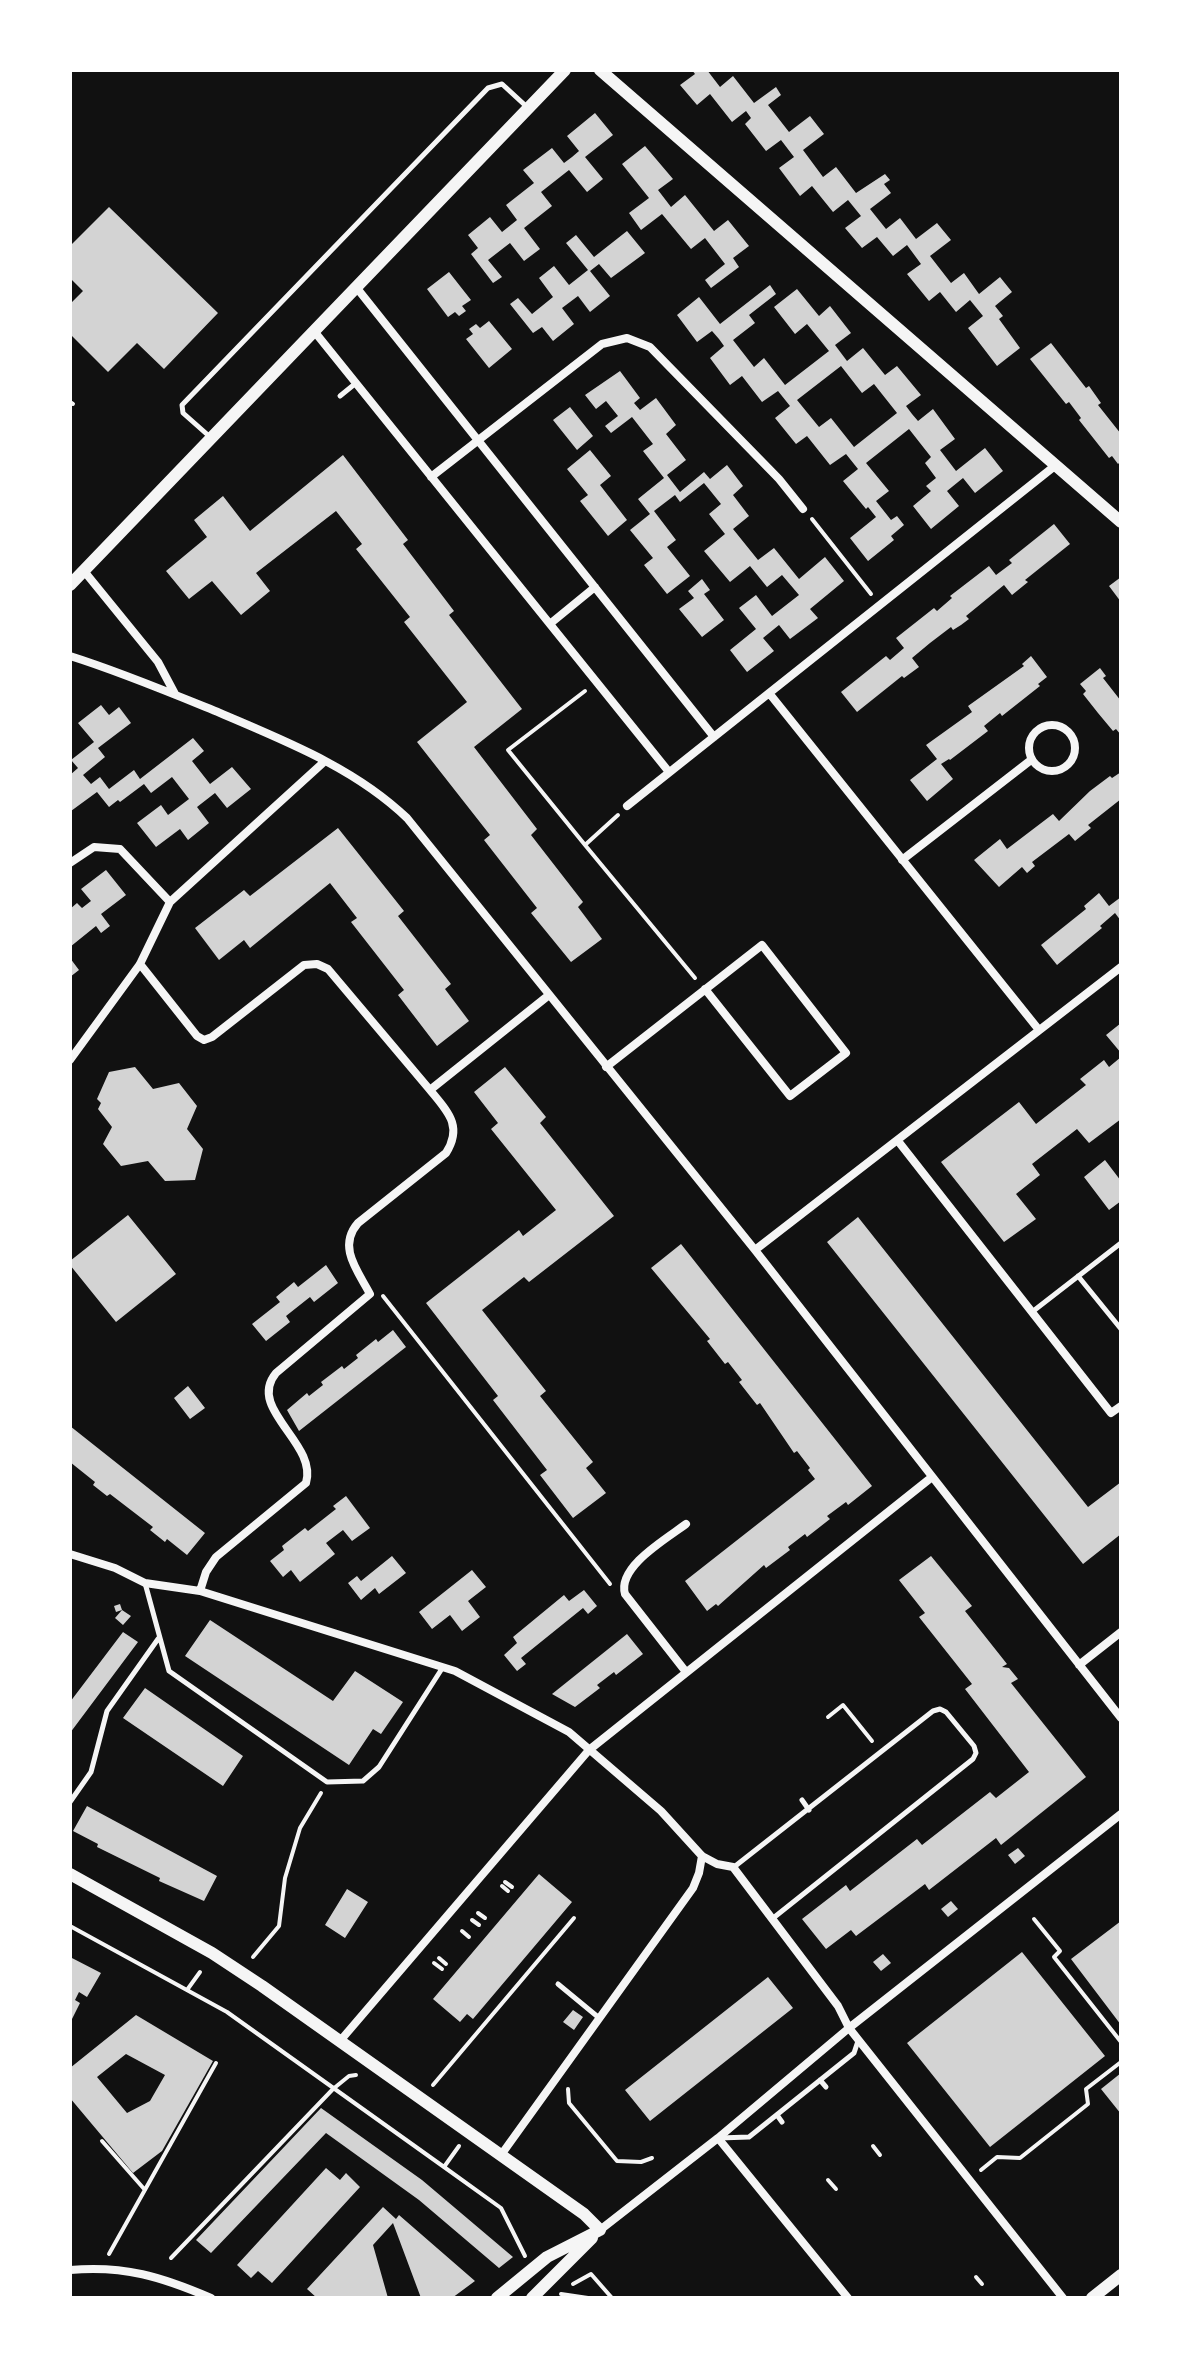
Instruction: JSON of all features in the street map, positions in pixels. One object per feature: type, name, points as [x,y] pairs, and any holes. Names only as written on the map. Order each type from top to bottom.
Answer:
[{"type":"street","points":[[70,585],[565,70]]},
{"type":"street","points":[[600,70],[1121,522]]},
{"type":"street","points":[[356,287],[714,737]]},
{"type":"street","points":[[314,331],[669,772]]},
{"type":"street","points":[[431,477],[602,344],[613,339],[638,340],[650,347],[779,479],[803,509]]},
{"type":"street","points":[[627,806],[1056,465]]},
{"type":"street","points":[[84,571],[158,662],[175,695]]},
{"type":"street","points":[[551,623],[595,587]]},
{"type":"street","points":[[70,656],[175,695],[325,761],[367,785],[407,818],[755,1250],[1121,1718]]},
{"type":"street","points":[[769,693],[1039,1030]]},
{"type":"street","points":[[1057,725],[1070,733],[1074,740],[1074,755],[1065,768],[1042,770],[1031,760],[1031,737],[1042,727],[1057,725]]},
{"type":"street","points":[[902,860],[1031,760]]},
{"type":"street","points":[[70,1060],[140,964],[170,902],[325,761]]},
{"type":"street","points":[[70,863],[94,847],[120,849],[170,902]]},
{"type":"street","points":[[606,1067],[705,989],[762,945],[846,1053],[790,1096],[705,989]]},
{"type":"street","points":[[140,964],[197,1036],[204,1040],[304,965],[317,964],[328,969],[430,1090],[455,1126],[455,1139],[446,1153],[358,1223],[349,1235],[347,1250],[370,1294],[276,1373],[269,1385],[268,1399],[308,1467],[306,1483],[216,1557],[210,1564],[200,1591]]},
{"type":"street","points":[[755,1250],[1121,967]]},
{"type":"street","points":[[430,1090],[549,995]]},
{"type":"street","points":[[898,1141],[1111,1413],[1121,1406]]},
{"type":"street","points":[[340,2041],[589,1750],[932,1477]]},
{"type":"street","points":[[686,1524],[629,1570],[623,1586],[625,1594],[686,1672]]},
{"type":"street","points":[[70,1554],[115,1568],[145,1583],[200,1591],[455,1671],[569,1732],[661,1811],[702,1856],[717,1864],[733,1867],[838,2006],[849,2028],[1063,2298]]},
{"type":"street","points":[[1079,1665],[1121,1632]]},
{"type":"street","points":[[532,2298],[600,2230],[718,2138],[849,2028],[1121,1814]]},
{"type":"street","points":[[501,2155],[693,1888],[702,1856]]},
{"type":"street","points":[[70,1874],[212,1953],[584,2214],[600,2230]]},
{"type":"street","points":[[718,2138],[848,2298]]},
{"type":"street","points":[[498,2298],[547,2257],[600,2230]]},
{"type":"street","points":[[70,2270],[102,2267],[136,2271],[211,2298]]},
{"type":"street","points":[[1092,2298],[1121,2275]]},
{"type":"street","points":[[187,2287],[187,2298]]},
{"type":"lane","points":[[211,438],[183,413],[182,405],[488,88],[502,84],[528,108]]},
{"type":"lane","points":[[340,396],[356,383]]},
{"type":"lane","points":[[1032,1312],[1121,1243]]},
{"type":"lane","points":[[1078,1276],[1121,1329]]},
{"type":"lane","points":[[145,1583],[169,1671],[327,1782],[363,1781],[379,1767],[443,1667]]},
{"type":"lane","points":[[70,1802],[91,1772],[107,1711],[158,1639]]},
{"type":"lane","points":[[733,1867],[933,1711],[940,1709],[946,1712],[974,1746],[976,1753],[973,1759],[772,1919]]},
{"type":"lane","points":[[802,1800],[809,1810]]},
{"type":"lane","points":[[558,1984],[598,2017]]},
{"type":"lane","points":[[718,2138],[749,2137],[854,2053],[859,2039]]},
{"type":"lane","points":[[820,2080],[826,2087]]},
{"type":"lane","points":[[777,2115],[782,2122]]},
{"type":"path","points":[[803,509],[881,605]]},
{"type":"path","points":[[596,682],[508,750],[705,989]]},
{"type":"path","points":[[585,845],[627,806]]},
{"type":"path","points":[[377,1288],[608,1583],[625,1594]]},
{"type":"path","points":[[828,1717],[843,1705],[881,1753]]},
{"type":"path","points":[[253,1957],[279,1926],[285,1878],[300,1828],[327,1782]]},
{"type":"path","points":[[504,1884],[510,1889]]},
{"type":"path","points":[[478,1913],[485,1918]]},
{"type":"path","points":[[433,2085],[574,1918]]},
{"type":"path","points":[[1034,1919],[1060,1951],[1054,1957],[1121,2042]]},
{"type":"path","points":[[472,1920],[479,1925]]},
{"type":"path","points":[[70,1926],[227,2012],[501,2208],[526,2258]]},
{"type":"path","points":[[462,1931],[469,1937]]},
{"type":"path","points":[[439,1958],[446,1964]]},
{"type":"path","points":[[434,1963],[442,1969]]},
{"type":"path","points":[[187,1990],[200,1972]]},
{"type":"path","points":[[969,2179],[997,2157],[1020,2158],[1088,2104],[1086,2089],[1121,2062]]},
{"type":"path","points":[[102,2267],[216,2063]]},
{"type":"path","points":[[171,2258],[333,2089],[349,2076],[362,2074]]},
{"type":"path","points":[[570,2080],[569,2103],[609,2154],[617,2161],[629,2163],[652,2158]]},
{"type":"path","points":[[102,2141],[145,2191]]},
{"type":"path","points":[[444,2167],[459,2146]]},
{"type":"path","points":[[873,2146],[880,2155]]},
{"type":"path","points":[[828,2180],[836,2189]]},
{"type":"path","points":[[588,2298],[558,2293],[591,2274],[612,2298]]},
{"type":"path","points":[[976,2277],[982,2284]]},
{"type":"building","points":[[692,70],[707,70],[720,87],[733,76],[754,103],[776,87],[781,95],[768,105],[789,132],[810,116],[824,134],[803,150],[823,177],[836,167],[856,193],[885,174],[890,180],[884,184],[891,193],[870,209],[886,229],[900,218],[916,239],[937,223],[951,240],[930,256],[951,283],[964,273],[979,294],[1000,277],[1012,292],[995,306],[1003,316],[999,319],[1020,348],[997,366],[968,328],[983,316],[970,300],[956,312],[940,292],[929,301],[907,274],[921,264],[907,245],[893,256],[877,237],[862,248],[845,228],[861,216],[848,200],[833,212],[812,186],[800,196],[779,168],[794,157],[781,140],[766,151],[745,124],[751,118],[746,111],[732,122],[710,94],[697,105],[680,85],[695,74]]},
{"type":"building","points":[[595,113],[613,135],[585,157],[603,179],[587,192],[569,170],[541,192],[552,206],[524,228],[540,249],[524,261],[510,243],[488,260],[502,277],[493,283],[471,254],[478,248],[468,235],[490,217],[502,232],[517,220],[506,205],[534,183],[523,170],[552,148],[564,163],[572,157],[579,151],[567,136]]},
{"type":"building","points":[[645,146],[673,179],[658,190],[671,207],[685,195],[714,231],[728,220],[749,246],[733,258],[739,267],[711,288],[705,280],[725,264],[705,238],[691,249],[662,214],[641,230],[629,213],[649,198],[622,164]]},
{"type":"building","points":[[109,207],[218,313],[164,369],[137,343],[108,372],[70,334],[70,304],[83,291],[70,278],[70,246]]},
{"type":"building","points":[[627,231],[645,253],[611,278],[599,264],[590,271],[610,296],[590,312],[578,296],[562,308],[574,324],[553,341],[542,327],[533,333],[510,304],[518,298],[532,314],[553,297],[539,278],[554,266],[569,285],[588,270],[566,243],[576,235],[594,257]]},
{"type":"building","points":[[449,272],[471,300],[462,306],[466,311],[459,316],[455,312],[448,317],[427,289]]},
{"type":"building","points":[[770,285],[776,294],[749,315],[755,323],[733,340],[754,367],[764,358],[785,385],[829,351],[807,324],[795,334],[774,307],[797,289],[819,316],[830,306],[851,333],[835,345],[847,361],[863,348],[885,375],[897,366],[921,395],[906,406],[912,414],[918,421],[933,409],[955,439],[940,450],[956,471],[985,448],[1003,471],[975,493],[963,478],[947,491],[959,506],[931,529],[913,506],[931,491],[926,486],[936,478],[925,463],[931,457],[909,429],[866,463],[889,491],[876,501],[891,520],[897,516],[904,525],[891,536],[894,540],[868,561],[850,538],[876,517],[843,481],[858,469],[846,454],[830,465],[807,436],[796,444],[775,418],[790,406],[778,391],[762,402],[742,376],[730,385],[710,358],[724,346],[719,339],[712,331],[697,342],[677,315],[699,297],[720,324]],"holes":[[[841,366],[862,393],[874,384],[897,413],[854,447],[831,418],[819,427],[797,400]]]},
{"type":"building","points":[[489,321],[512,349],[489,368],[466,339],[473,334],[469,329],[476,324],[480,328]]},
{"type":"building","points":[[1051,343],[1086,388],[1089,386],[1101,403],[1098,405],[1121,434],[1121,461],[1118,464],[1112,456],[1109,458],[1069,402],[1066,404],[1030,359]]},
{"type":"building","points":[[620,371],[640,398],[634,403],[640,410],[656,398],[676,425],[666,434],[686,460],[667,475],[680,492],[704,472],[710,479],[727,465],[743,486],[733,495],[749,516],[733,529],[758,560],[774,548],[799,579],[825,557],[844,581],[810,609],[818,618],[790,639],[779,625],[763,638],[774,651],[747,672],[730,650],[756,629],[739,608],[756,595],[772,616],[799,595],[782,575],[767,587],[750,566],[730,582],[704,551],[725,534],[709,514],[721,504],[704,483],[680,502],[675,495],[654,511],[676,540],[667,547],[690,576],[667,594],[644,565],[653,558],[630,530],[650,514],[638,499],[664,478],[643,451],[653,444],[632,417],[611,433],[605,426],[618,416],[606,401],[596,409],[585,395]]},
{"type":"building","points":[[570,407],[593,436],[577,450],[553,420]]},
{"type":"building","points":[[590,450],[611,476],[600,485],[627,520],[608,536],[580,501],[588,495],[567,469]]},
{"type":"building","points":[[343,455],[408,540],[403,544],[454,611],[449,615],[522,709],[474,747],[537,829],[531,835],[583,902],[578,907],[602,939],[571,962],[531,913],[537,908],[484,840],[490,835],[417,742],[467,702],[404,622],[410,617],[356,549],[362,544],[336,511],[256,573],[270,591],[241,615],[212,581],[189,599],[166,571],[207,537],[194,520],[223,496],[250,531]]},
{"type":"building","points":[[1054,524],[1070,544],[1025,580],[1028,582],[1012,595],[1004,585],[966,616],[969,619],[953,630],[951,627],[930,643],[912,658],[919,667],[904,678],[902,676],[857,712],[841,692],[886,656],[890,660],[904,648],[896,638],[934,608],[937,611],[952,598],[950,596],[989,566],[996,575],[1012,563],[1009,560]]},
{"type":"building","points":[[1121,577],[1121,602],[1109,586]]},
{"type":"building","points":[[702,579],[710,590],[704,594],[724,620],[702,637],[679,609],[694,598],[688,591]]},
{"type":"building","points":[[1031,656],[1047,677],[1002,716],[1000,713],[984,726],[988,731],[941,764],[953,779],[927,801],[910,780],[937,759],[926,745],[972,712],[968,706],[1024,666],[1022,664]]},
{"type":"building","points":[[1100,668],[1106,676],[1103,678],[1121,701],[1121,735],[1116,729],[1113,731],[1083,694],[1086,691],[1080,684]]},
{"type":"building","points":[[101,705],[109,715],[119,707],[131,723],[98,748],[105,757],[83,775],[91,784],[100,777],[109,789],[134,770],[140,779],[193,738],[204,751],[192,761],[210,784],[232,767],[251,789],[227,808],[215,793],[197,807],[209,823],[188,840],[180,829],[156,847],[137,823],[161,805],[168,815],[189,799],[172,777],[151,793],[144,784],[109,807],[97,792],[71,811],[70,775],[78,768],[71,760],[94,742],[78,723]]},
{"type":"building","points":[[1121,772],[1121,799],[1088,825],[1091,828],[1075,841],[1069,834],[1032,862],[1035,866],[1027,873],[1022,867],[999,887],[974,860],[1000,839],[1007,849],[1053,814],[1059,821],[1090,791]]},
{"type":"building","points":[[338,828],[404,911],[398,916],[451,984],[445,989],[469,1021],[437,1046],[398,995],[404,990],[351,922],[357,918],[330,883],[250,948],[244,940],[219,960],[195,928],[244,890],[250,896]]},
{"type":"building","points":[[106,870],[126,895],[101,914],[110,926],[101,933],[96,926],[70,947],[70,909],[77,903],[82,908],[91,901],[81,889]]},
{"type":"building","points":[[1099,893],[1109,906],[1121,897],[1121,921],[1115,913],[1100,926],[1102,928],[1057,965],[1041,945],[1086,909],[1084,906]]},
{"type":"building","points":[[70,958],[79,970],[70,977]]},
{"type":"building","points":[[1121,1023],[1121,1053],[1106,1035]]},
{"type":"building","points":[[1121,1057],[1121,1119],[1089,1143],[1077,1129],[1032,1164],[1040,1175],[1016,1194],[1036,1219],[1004,1242],[941,1162],[1019,1102],[1036,1124],[1086,1085],[1080,1079],[1104,1060],[1109,1067]]},
{"type":"building","points":[[135,1067],[153,1089],[179,1083],[197,1106],[187,1129],[203,1149],[195,1180],[165,1181],[148,1161],[121,1166],[103,1144],[112,1127],[98,1109],[101,1103],[97,1099],[109,1072]]},
{"type":"building","points":[[505,1067],[546,1117],[540,1123],[614,1216],[529,1282],[524,1277],[482,1310],[546,1391],[540,1396],[593,1462],[586,1468],[606,1493],[573,1518],[540,1475],[547,1470],[493,1400],[498,1396],[426,1303],[519,1230],[523,1236],[556,1210],[491,1129],[498,1123],[474,1092]]},
{"type":"building","points":[[1105,1160],[1121,1181],[1121,1201],[1109,1210],[1084,1177]]},
{"type":"building","points":[[128,1215],[176,1274],[116,1322],[70,1265],[70,1261]]},
{"type":"building","points":[[858,1217],[1088,1507],[1121,1482],[1121,1534],[1083,1564],[827,1242]]},
{"type":"building","points":[[681,1244],[872,1486],[848,1505],[846,1502],[827,1516],[830,1519],[807,1537],[805,1534],[788,1547],[790,1550],[766,1568],[764,1565],[718,1606],[716,1604],[707,1611],[685,1581],[815,1479],[760,1403],[757,1405],[739,1382],[742,1380],[728,1362],[725,1364],[707,1341],[710,1339],[651,1268]]},
{"type":"building","points":[[326,1265],[338,1283],[314,1302],[310,1297],[286,1316],[290,1322],[266,1341],[252,1324],[280,1302],[276,1297],[294,1282],[298,1287]]},
{"type":"building","points":[[393,1330],[406,1347],[299,1431],[287,1410],[307,1393],[309,1396],[323,1385],[321,1382],[342,1366],[344,1369],[358,1358],[356,1355],[376,1339],[378,1342]]},
{"type":"building","points":[[188,1386],[205,1408],[190,1419],[174,1398]]},
{"type":"building","points":[[70,1426],[205,1533],[187,1555],[167,1539],[165,1542],[150,1530],[153,1527],[110,1494],[107,1496],[93,1485],[95,1482],[70,1462]]},
{"type":"building","points":[[346,1496],[370,1528],[352,1541],[343,1530],[326,1543],[335,1554],[300,1582],[291,1570],[283,1577],[270,1561],[284,1550],[282,1546],[305,1528],[308,1531],[336,1509],[333,1506]]},
{"type":"building","points":[[392,1556],[406,1573],[379,1594],[375,1588],[361,1600],[348,1583],[357,1576],[361,1581]]},
{"type":"building","points":[[931,1556],[972,1606],[965,1611],[1007,1664],[1002,1667],[1009,1668],[1018,1679],[1011,1683],[1086,1777],[1001,1845],[996,1838],[929,1890],[925,1884],[856,1936],[851,1930],[826,1949],[802,1919],[846,1885],[850,1891],[917,1839],[922,1845],[990,1792],[996,1798],[1029,1772],[965,1689],[972,1684],[919,1617],[925,1613],[899,1580]]},
{"type":"building","points":[[472,1570],[486,1587],[468,1601],[480,1617],[462,1631],[450,1615],[432,1629],[419,1612]]},
{"type":"building","points":[[584,1590],[597,1606],[588,1614],[583,1608],[521,1658],[526,1664],[517,1671],[504,1655],[517,1643],[513,1637],[564,1595],[569,1601]]},
{"type":"building","points":[[122,1610],[131,1616],[123,1625],[115,1618]]},
{"type":"building","points":[[210,1620],[333,1701],[355,1671],[403,1702],[381,1734],[373,1729],[349,1765],[185,1656]]},
{"type":"building","points":[[123,1632],[138,1642],[70,1733],[70,1702]]},
{"type":"building","points":[[627,1634],[643,1654],[597,1685],[600,1688],[575,1707],[552,1694]]},
{"type":"building","points":[[145,1688],[243,1756],[223,1786],[123,1718]]},
{"type":"building","points":[[87,1806],[217,1876],[204,1901],[159,1881],[160,1878],[97,1847],[98,1844],[73,1831]]},
{"type":"building","points":[[1018,1848],[1025,1856],[1015,1864],[1008,1855]]},
{"type":"building","points":[[539,1874],[572,1902],[473,2019],[467,2014],[460,2022],[433,1999]]},
{"type":"building","points":[[347,1889],[368,1902],[345,1938],[325,1925]]},
{"type":"building","points":[[951,1901],[958,1909],[948,1917],[941,1909]]},
{"type":"building","points":[[1121,1921],[1121,2025],[1071,1959]]},
{"type":"building","points":[[1022,1952],[1105,2056],[990,2147],[907,2043]]},
{"type":"building","points":[[883,1954],[891,1963],[881,1971],[873,1962]]},
{"type":"building","points":[[70,1957],[101,1973],[87,1997],[79,1992],[75,2000],[80,2003],[70,2023]]},
{"type":"building","points":[[768,1977],[793,2008],[650,2121],[625,2090]]},
{"type":"building","points":[[573,2010],[583,2017],[574,2030],[563,2022]]},
{"type":"building","points":[[136,2015],[213,2061],[162,2151],[133,2173],[70,2098],[70,2068]],"holes":[[[126,2054],[165,2075],[150,2101],[127,2113],[97,2077]]]},
{"type":"building","points":[[1121,2073],[1121,2114],[1101,2089]]},
{"type":"building","points":[[321,2108],[422,2180],[513,2257],[499,2268],[419,2200],[326,2133],[211,2253],[196,2240]]},
{"type":"building","points":[[326,2168],[340,2180],[346,2173],[360,2187],[272,2283],[258,2271],[251,2278],[237,2265]]},
{"type":"building","points":[[383,2207],[396,2219],[399,2215],[475,2281],[452,2298],[421,2298],[393,2223],[373,2245],[388,2298],[317,2298],[307,2289]]}]
